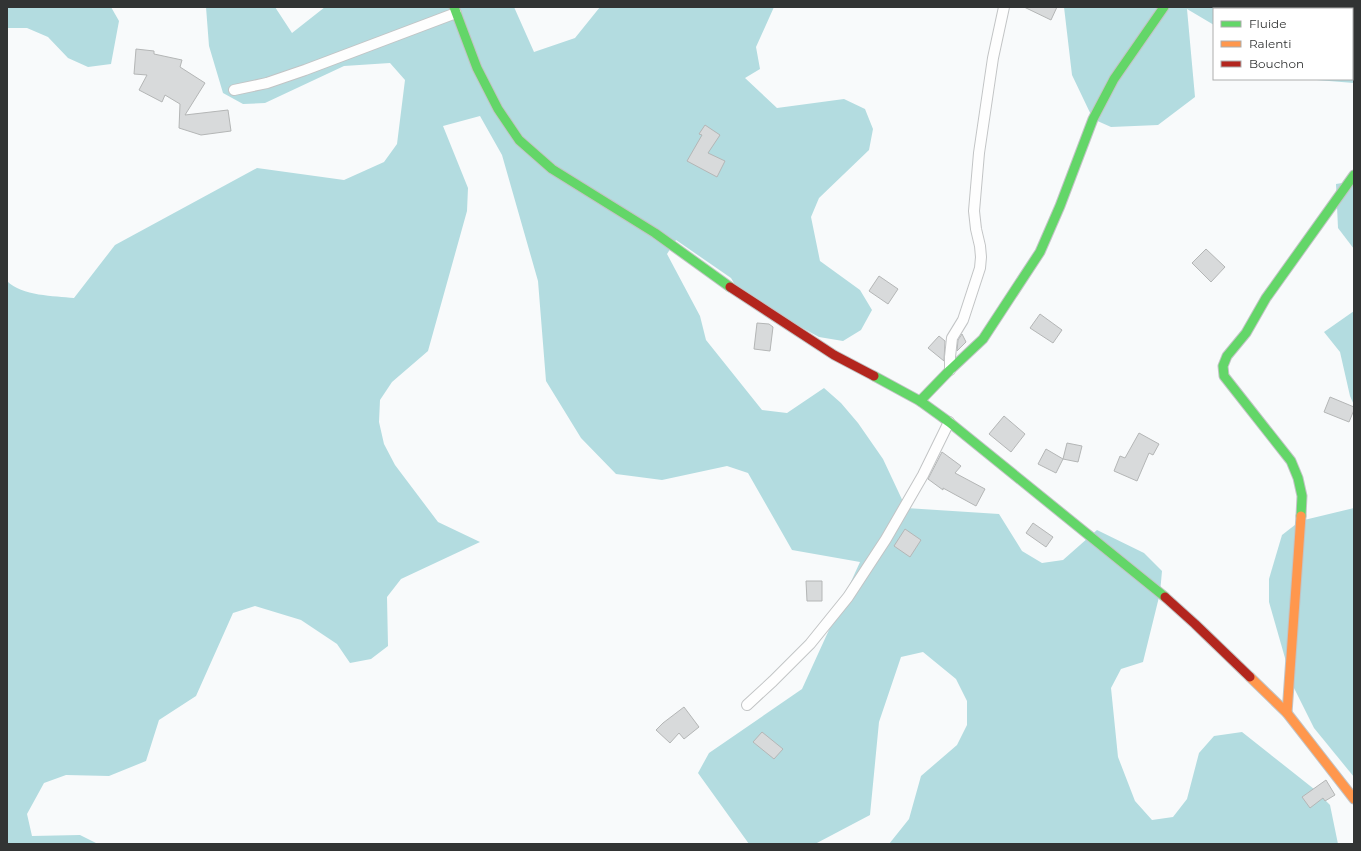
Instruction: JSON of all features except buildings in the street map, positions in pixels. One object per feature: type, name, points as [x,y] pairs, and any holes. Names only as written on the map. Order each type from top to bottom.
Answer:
[{"type":"street","points":[[950,370],[952,338],[963,320],[980,268],[980,246],[974,211],[979,153],[993,58],[1004,7]]},
{"type":"street","points":[[920,401],[983,339],[1040,252],[1060,206],[1093,119],[1114,79],[1164,7]]},
{"type":"street","points":[[234,90],[266,83],[305,70],[455,10],[477,68],[498,109],[519,140],[552,169],[655,234],[741,295],[834,355],[920,401],[949,422],[1160,593],[1200,629],[1287,713],[1354,799]]},
{"type":"street","points":[[1287,713],[1302,496],[1298,478],[1290,461],[1224,376],[1224,366],[1227,356],[1246,333],[1266,298],[1354,175]]},
{"type":"street","points":[[747,705],[810,644],[848,597],[886,539],[923,475],[949,422]]},
{"type":"shaded area","points":[[7,7],[111,7],[119,21],[111,64],[88,67],[68,58],[48,37],[27,28],[7,28]]},
{"type":"shaded area","points":[[206,7],[275,7],[292,33],[325,7],[514,7],[534,52],[575,38],[600,7],[774,7],[756,47],[760,69],[745,78],[777,108],[844,99],[865,109],[873,129],[869,150],[819,198],[811,217],[820,261],[860,290],[872,310],[861,330],[843,341],[819,337],[741,295],[731,278],[676,240],[667,254],[700,316],[706,340],[762,410],[787,413],[824,388],[841,403],[858,423],[883,459],[906,508],[999,514],[1022,551],[1042,563],[1063,560],[1097,530],[1144,553],[1162,571],[1160,593],[1143,662],[1121,669],[1111,688],[1118,757],[1135,801],[1152,820],[1173,817],[1187,799],[1199,753],[1214,736],[1242,732],[1314,789],[1330,805],[1338,844],[889,844],[909,819],[921,776],[957,745],[967,725],[967,701],[956,679],[923,652],[901,657],[879,722],[870,815],[815,844],[749,844],[698,773],[709,753],[802,689],[860,562],[792,550],[748,473],[727,466],[662,480],[616,474],[581,438],[546,381],[538,281],[502,155],[480,116],[443,126],[468,188],[467,211],[428,351],[392,382],[380,400],[379,422],[384,444],[395,465],[438,522],[480,542],[401,579],[387,597],[388,646],[371,659],[350,663],[337,644],[301,620],[255,606],[233,613],[196,696],[159,720],[146,761],[109,776],[66,775],[44,783],[27,814],[32,836],[80,835],[98,844],[7,844],[7,281],[21,290],[48,296],[74,298],[115,245],[257,168],[344,180],[384,162],[397,144],[405,80],[390,63],[344,66],[265,103],[243,104],[223,93],[209,46]]},
{"type":"shaded area","points":[[1064,7],[1354,7],[1354,83],[1316,80],[1353,80],[1353,8],[1213,8],[1213,24],[1187,9],[1195,97],[1158,125],[1111,127],[1093,119],[1072,75]]},
{"type":"shaded area","points":[[1354,181],[1354,249],[1338,228],[1336,184]]},
{"type":"shaded area","points":[[1354,311],[1354,405],[1350,396],[1340,352],[1324,332]]},
{"type":"shaded area","points":[[1354,508],[1354,777],[1314,728],[1293,686],[1269,602],[1269,579],[1282,535],[1300,521]]},
{"type":"traffic: fast","points":[[454,7],[477,68],[498,109],[519,140],[552,169],[655,233],[730,287]]},
{"type":"traffic: fast","points":[[920,401],[983,339],[1040,252],[1060,206],[1093,119],[1114,79],[1164,7]]},
{"type":"traffic: fast","points":[[1301,516],[1302,496],[1298,478],[1291,461],[1224,376],[1223,366],[1227,356],[1246,333],[1266,298],[1354,175]]},
{"type":"traffic: fast","points":[[874,376],[920,401],[949,422],[1165,597]]},
{"type":"traffic: slow","points":[[1287,713],[1301,516]]},
{"type":"traffic: slow","points":[[1250,677],[1287,713],[1354,799]]},
{"type":"traffic: jam","points":[[730,287],[834,355],[874,376]]},
{"type":"traffic: jam","points":[[1165,597],[1250,677]]}]
